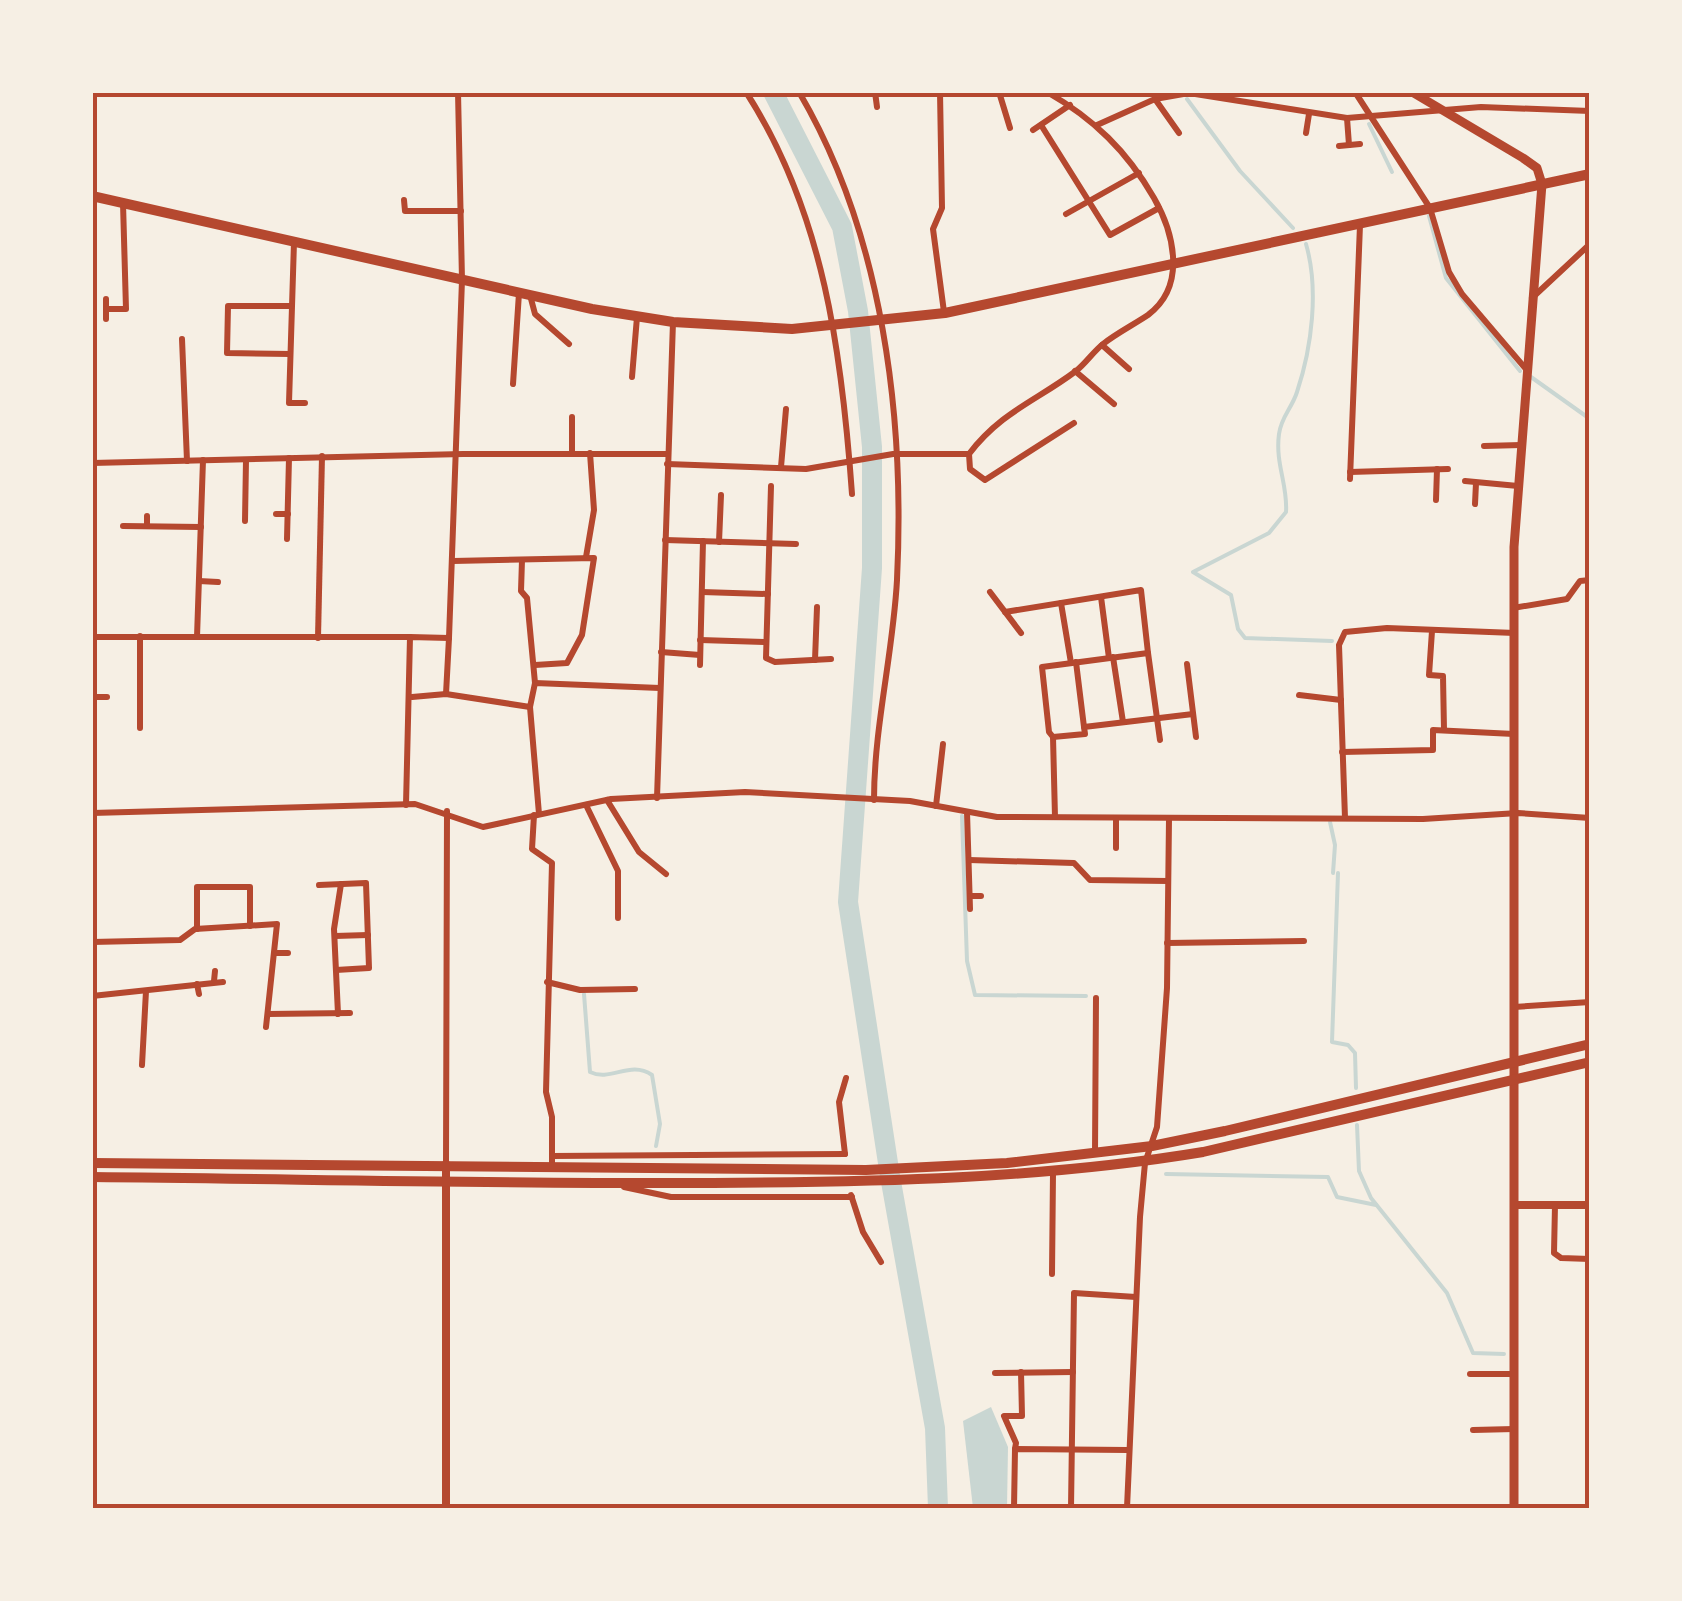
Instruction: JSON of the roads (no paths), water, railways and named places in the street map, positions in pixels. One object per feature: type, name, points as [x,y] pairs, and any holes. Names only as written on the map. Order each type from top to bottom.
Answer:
[{"type":"main road","points":[[1412,92],[1523,158],[1537,168],[1542,184],[1518,486],[1514,608],[1514,1508]]},
{"type":"main road","points":[[92,196],[636,316],[777,328],[944,314],[1590,174]]},
{"type":"main road","points":[[92,1162],[552,1162],[910,1169],[1152,1146],[1590,1044]]},
{"type":"main road","points":[[92,1177],[612,1184],[913,1183],[1053,1173],[1145,1163],[1590,1062]]},
{"type":"street","points":[[446,694],[462,280],[458,92]]},
{"type":"street","points":[[746,92],[804,213],[836,326],[852,494]]},
{"type":"street","points":[[799,92],[846,194],[879,322],[894,454],[897,581],[873,800]]},
{"type":"street","points":[[875,92],[877,107]]},
{"type":"street","points":[[940,92],[942,208],[933,229],[944,314]]},
{"type":"street","points":[[999,92],[1010,128]]},
{"type":"street","points":[[1047,92],[1097,125],[1139,173],[1167,221],[1175,265],[1156,306],[1102,345],[1075,371],[1008,412],[969,454],[970,469],[985,480],[1074,423]]},
{"type":"street","points":[[1355,92],[1430,208],[1449,272],[1462,294],[1526,368]]},
{"type":"street","points":[[1097,125],[1155,100],[1189,94],[1347,118],[1440,108],[1590,111]]},
{"type":"street","points":[[1155,100],[1180,133]]},
{"type":"street","points":[[1070,106],[1037,128],[1110,234],[1160,208]]},
{"type":"street","points":[[1306,133],[1308,114]]},
{"type":"street","points":[[1347,118],[1349,145]]},
{"type":"street","points":[[1339,146],[1360,144]]},
{"type":"street","points":[[1066,214],[1139,173]]},
{"type":"street","points":[[404,200],[405,211],[461,211]]},
{"type":"street","points":[[106,310],[126,309],[130,257],[122,203]]},
{"type":"street","points":[[1360,225],[1350,475],[1448,469]]},
{"type":"street","points":[[294,242],[289,403],[305,403]]},
{"type":"street","points":[[1532,298],[1590,244]]},
{"type":"street","points":[[524,294],[536,314],[569,344]]},
{"type":"street","points":[[513,384],[524,294]]},
{"type":"street","points":[[106,299],[106,320]]},
{"type":"street","points":[[290,354],[226,353],[228,306],[291,306]]},
{"type":"street","points":[[632,377],[636,316]]},
{"type":"street","points":[[657,798],[672,322]]},
{"type":"street","points":[[182,339],[186,461]]},
{"type":"street","points":[[1102,345],[1130,369]]},
{"type":"street","points":[[504,354],[515,354]]},
{"type":"street","points":[[1075,371],[1114,404]]},
{"type":"street","points":[[782,468],[786,409]]},
{"type":"street","points":[[572,417],[572,453]]},
{"type":"street","points":[[1048,440],[1053,448]]},
{"type":"street","points":[[1484,446],[1521,445]]},
{"type":"street","points":[[92,463],[590,452],[806,469],[894,454],[969,454]]},
{"type":"street","points":[[586,557],[594,510],[590,452]]},
{"type":"street","points":[[318,638],[322,456]]},
{"type":"street","points":[[288,538],[289,458]]},
{"type":"street","points":[[197,636],[203,460]]},
{"type":"street","points":[[246,460],[246,522]]},
{"type":"street","points":[[1004,467],[1010,476]]},
{"type":"street","points":[[1436,500],[1437,469]]},
{"type":"street","points":[[1396,470],[1398,480]]},
{"type":"street","points":[[1465,481],[1518,486]]},
{"type":"street","points":[[1474,504],[1476,483]]},
{"type":"street","points":[[771,486],[766,658],[775,662],[831,659]]},
{"type":"street","points":[[719,542],[721,495]]},
{"type":"street","points":[[276,514],[288,514]]},
{"type":"street","points":[[147,526],[148,516]]},
{"type":"street","points":[[123,526],[201,528]]},
{"type":"street","points":[[665,540],[796,544]]},
{"type":"street","points":[[700,665],[703,541]]},
{"type":"street","points":[[454,562],[594,558],[582,635],[567,663],[535,665]]},
{"type":"street","points":[[522,560],[521,591],[527,598],[535,665],[530,707],[536,815],[532,849],[552,863],[546,1092],[552,1162],[845,1156],[839,1102],[846,1078]]},
{"type":"street","points":[[1514,608],[1567,598],[1580,582],[1590,580]]},
{"type":"street","points":[[199,581],[218,582]]},
{"type":"street","points":[[1005,612],[1141,590],[1160,740]]},
{"type":"street","points":[[702,592],[768,594]]},
{"type":"street","points":[[990,592],[1020,633]]},
{"type":"street","points":[[1101,596],[1123,722]]},
{"type":"street","points":[[1053,737],[1085,734],[1061,603]]},
{"type":"street","points":[[815,660],[817,607]]},
{"type":"street","points":[[1344,818],[1338,646],[1344,632],[1387,628],[1515,633]]},
{"type":"street","points":[[1432,631],[1429,675],[1443,676],[1444,730]]},
{"type":"street","points":[[140,636],[140,728]]},
{"type":"street","points":[[406,804],[412,697],[410,637]]},
{"type":"street","points":[[92,638],[449,638]]},
{"type":"street","points":[[700,640],[766,642]]},
{"type":"street","points":[[660,652],[700,654]]},
{"type":"street","points":[[1055,817],[1053,737],[1049,732],[1042,667],[1148,652]]},
{"type":"street","points":[[1188,664],[1196,737]]},
{"type":"street","points":[[535,682],[660,688]]},
{"type":"street","points":[[140,684],[151,684]]},
{"type":"street","points":[[412,697],[446,694],[530,707]]},
{"type":"street","points":[[1300,695],[1340,700]]},
{"type":"street","points":[[92,698],[107,697]]},
{"type":"street","points":[[1084,727],[1194,714]]},
{"type":"street","points":[[1342,752],[1433,750],[1433,730],[1514,734]]},
{"type":"street","points":[[936,806],[943,744]]},
{"type":"street","points":[[92,813],[406,804],[447,811],[483,827],[607,800],[745,792],[936,806],[997,817],[1344,818],[1513,814],[1590,818]]},
{"type":"street","points":[[607,800],[639,852],[666,874]]},
{"type":"street","points":[[586,806],[618,871],[625,902],[618,918]]},
{"type":"street","points":[[446,1508],[448,1180],[443,929],[447,811]]},
{"type":"street","points":[[967,812],[970,909]]},
{"type":"street","points":[[1116,818],[1116,848]]},
{"type":"street","points":[[1127,1508],[1145,1163],[1152,1146],[1167,943],[1168,819]]},
{"type":"street","points":[[602,859],[610,855]]},
{"type":"street","points":[[968,860],[1074,863],[1090,880],[1168,881]]},
{"type":"street","points":[[92,879],[92,931]]},
{"type":"street","points":[[319,885],[366,883],[369,968],[336,970]]},
{"type":"street","points":[[338,1014],[335,936],[341,884]]},
{"type":"street","points":[[197,929],[197,887],[250,887],[250,926]]},
{"type":"street","points":[[970,896],[982,896]]},
{"type":"street","points":[[92,942],[174,940],[197,929],[277,924],[266,1027]]},
{"type":"street","points":[[335,936],[368,935]]},
{"type":"street","points":[[174,940],[174,952]]},
{"type":"street","points":[[1167,943],[1304,942]]},
{"type":"street","points":[[276,953],[288,953]]},
{"type":"street","points":[[92,996],[219,982],[215,971]]},
{"type":"street","points":[[548,982],[580,990],[635,989]]},
{"type":"street","points":[[197,984],[199,994]]},
{"type":"street","points":[[142,1065],[146,991]]},
{"type":"street","points":[[1096,998],[1096,1153]]},
{"type":"street","points":[[1514,1008],[1590,1002]]},
{"type":"street","points":[[268,1014],[350,1014]]},
{"type":"street","points":[[143,1041],[154,1042]]},
{"type":"street","points":[[1052,1274],[1053,1173]]},
{"type":"street","points":[[612,1184],[671,1197],[852,1195],[863,1232],[881,1262]]},
{"type":"street","points":[[1516,1205],[1590,1205]]},
{"type":"street","points":[[1554,1205],[1554,1253],[1561,1258],[1590,1258]]},
{"type":"street","points":[[1054,1222],[1064,1223]]},
{"type":"street","points":[[1052,1264],[1063,1264]]},
{"type":"street","points":[[1070,1508],[1074,1293],[1136,1297]]},
{"type":"street","points":[[1014,1508],[1016,1443],[1004,1416],[1022,1416],[1021,1372]]},
{"type":"street","points":[[995,1373],[1073,1372]]},
{"type":"street","points":[[1470,1374],[1514,1374]]},
{"type":"street","points":[[1473,1430],[1514,1430]]},
{"type":"street","points":[[1014,1449],[1128,1450]]},
{"type":"waterway","points":[[773,92],[842,227],[858,311],[872,447],[872,568],[848,902],[890,1176],[935,1428],[938,1508]]},
{"type":"waterway","points":[[1187,99],[1240,171],[1293,228]]},
{"type":"waterway","points":[[1369,124],[1392,172]]},
{"type":"waterway","points":[[1429,216],[1446,278],[1520,371]]},
{"type":"waterway","points":[[1306,244],[1313,299],[1310,337],[1297,392],[1279,434],[1286,512],[1269,533],[1193,572],[1231,595],[1238,629],[1245,638],[1332,641]]},
{"type":"waterway","points":[[1531,377],[1590,419]]},
{"type":"waterway","points":[[962,816],[967,961],[975,995],[1086,996]]},
{"type":"waterway","points":[[1330,822],[1335,845],[1333,873]]},
{"type":"waterway","points":[[1338,873],[1332,1042],[1348,1045],[1355,1053],[1356,1088]]},
{"type":"waterway","points":[[584,994],[590,1072],[605,1075],[636,1070],[652,1075],[660,1124],[656,1146]]},
{"type":"waterway","points":[[1357,1125],[1359,1171],[1371,1198],[1447,1293],[1473,1353],[1504,1354]]},
{"type":"waterway","points":[[1166,1174],[1328,1177],[1337,1197],[1376,1205]]}]
